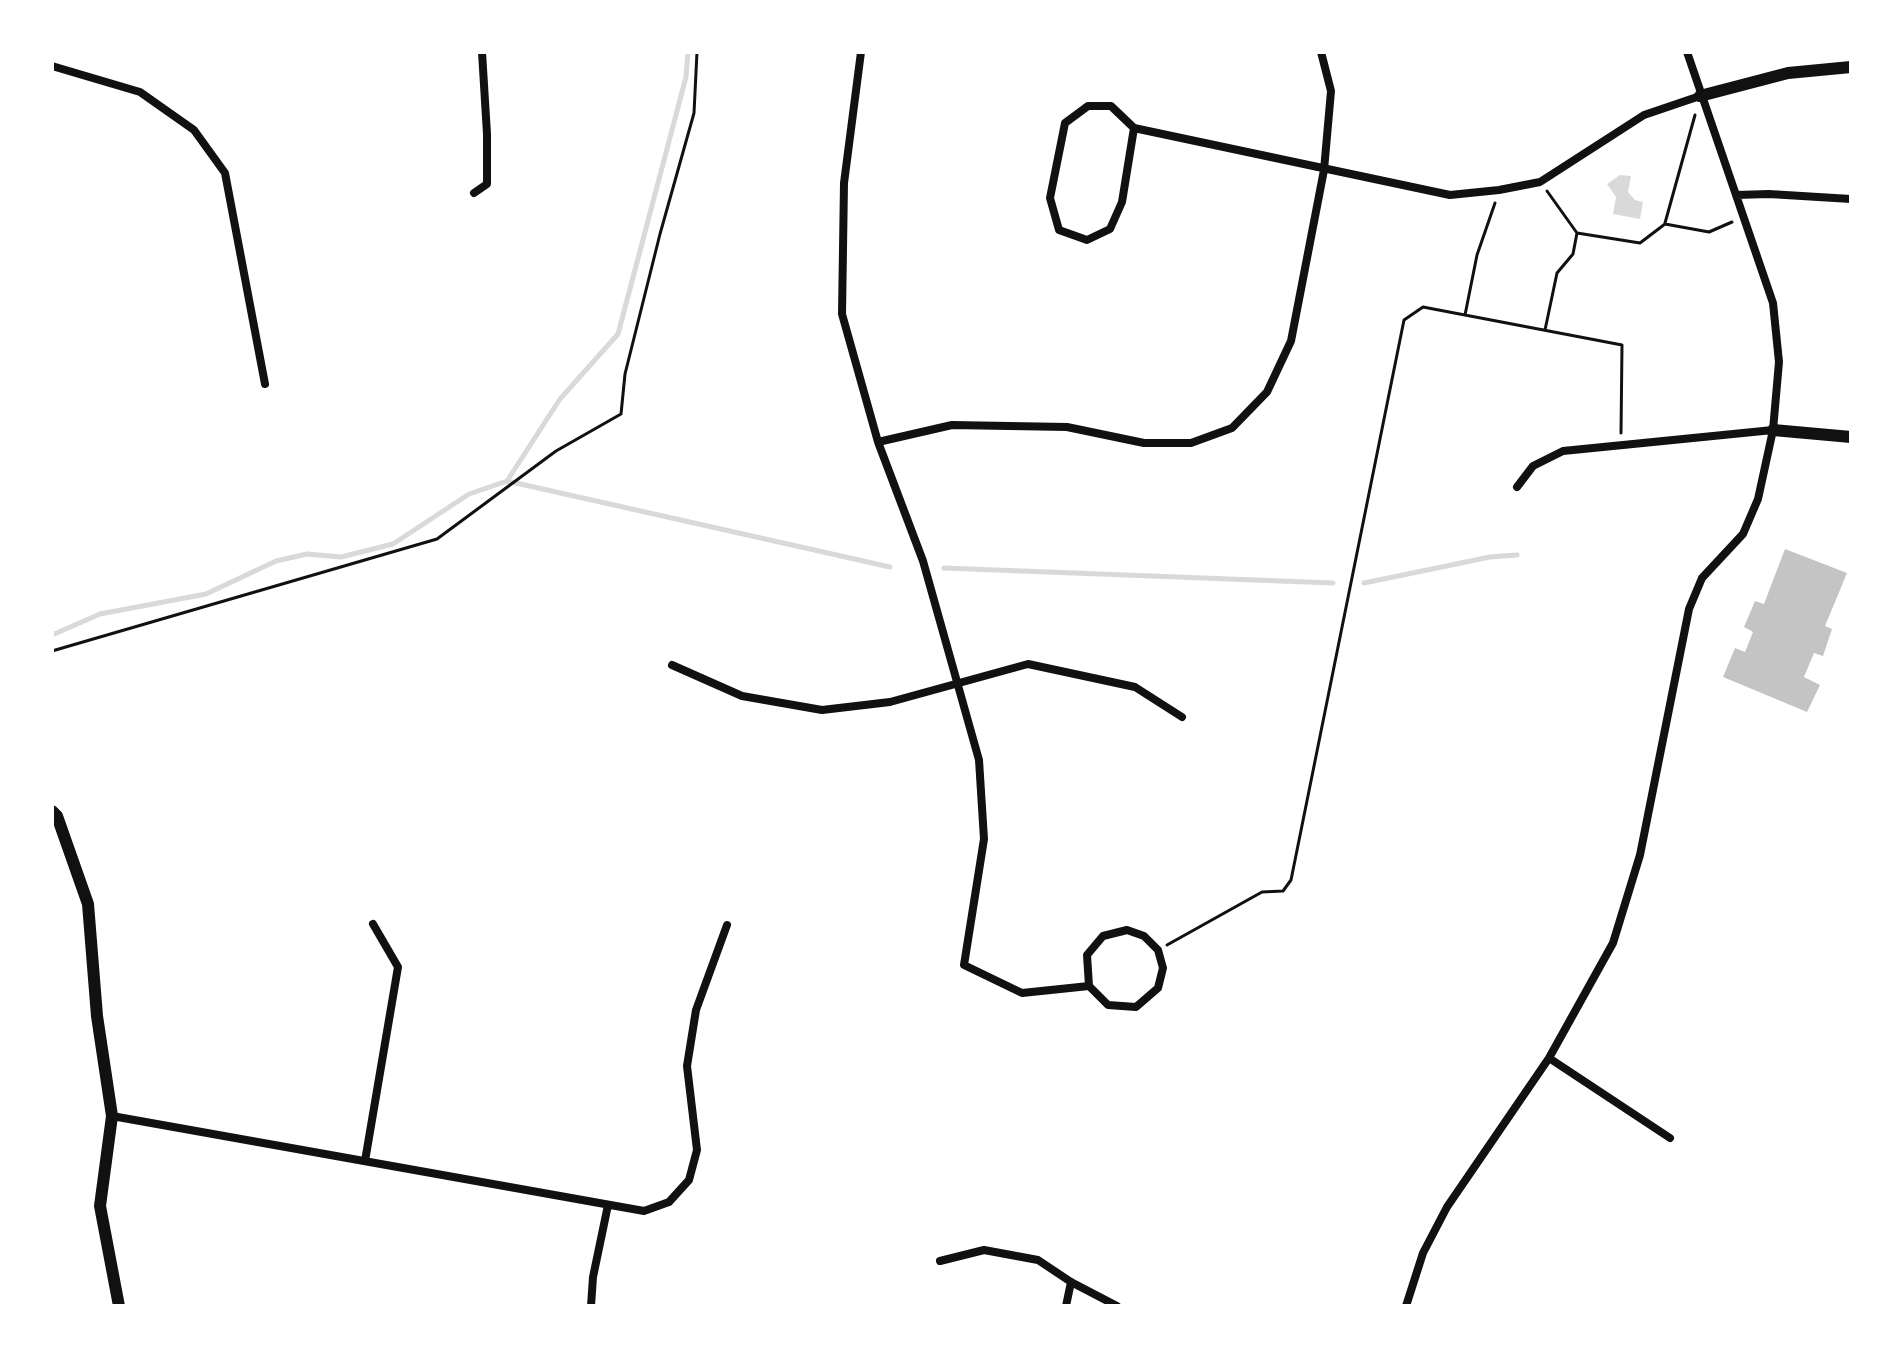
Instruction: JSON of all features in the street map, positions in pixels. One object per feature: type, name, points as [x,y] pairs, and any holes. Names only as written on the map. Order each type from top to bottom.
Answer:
[{"type":"street","points":[[474,193],[487,184],[482,52]]},
{"type":"street","points":[[861,52],[844,183],[842,314],[878,442],[923,561],[979,760],[984,839],[964,965],[1022,993],[1089,986]]},
{"type":"street","points":[[878,442],[952,425],[1067,427],[1144,443],[1191,443],[1232,428],[1267,392],[1291,341],[1324,170],[1331,91],[1321,52]]},
{"type":"street","points":[[1406,1306],[1423,1253],[1447,1207],[1549,1058],[1613,943],[1640,855],[1689,609],[1702,578],[1743,534],[1758,499],[1773,430],[1779,362],[1773,303],[1687,52]]},
{"type":"street","points":[[52,66],[140,92],[194,130],[225,173],[265,384]]},
{"type":"street","points":[[1134,128],[1122,202],[1110,229],[1087,240],[1059,230],[1050,198],[1065,123],[1088,106],[1111,106],[1134,128],[1450,195],[1540,182],[1644,115],[1700,96],[1788,73],[1851,67]]},
{"type":"street","points":[[1736,195],[1851,199]]},
{"type":"street","points":[[1517,487],[1533,466],[1563,451],[1773,430],[1851,437]]},
{"type":"street","points":[[672,665],[742,696],[822,710],[890,702],[1028,664],[1135,687],[1182,717]]},
{"type":"street","points":[[52,811],[57,816],[88,904],[97,1016],[112,1116],[100,1206],[119,1306]]},
{"type":"street","points":[[365,1161],[398,967],[373,924]]},
{"type":"street","points":[[112,1116],[644,1211],[669,1202],[689,1180],[697,1150],[687,1066],[696,1010],[727,925]]},
{"type":"street","points":[[1127,930],[1144,936],[1158,950],[1163,968],[1158,988],[1136,1007],[1108,1005],[1089,986],[1087,955],[1103,936],[1127,930]]},
{"type":"street","points":[[1549,1058],[1670,1138]]},
{"type":"street","points":[[591,1306],[593,1277],[608,1205]]},
{"type":"street","points":[[940,1261],[984,1250],[1038,1260],[1071,1282],[1117,1306]]},
{"type":"street","points":[[1066,1306],[1071,1282]]},
{"type":"path","points":[[52,651],[437,539],[556,451],[621,414],[625,374],[694,113],[697,52]]},
{"type":"path","points":[[1540,182],[1577,233],[1640,243],[1665,224],[1700,96]]},
{"type":"path","points":[[1465,315],[1477,255],[1499,190]]},
{"type":"path","points":[[1665,224],[1709,232],[1742,217]]},
{"type":"path","points":[[1545,330],[1557,273],[1573,254],[1577,233]]},
{"type":"path","points":[[1158,950],[1262,892],[1283,891],[1291,880],[1404,320],[1423,307],[1622,345],[1620,445]]},
{"type":"shaded area","points":[[1620,175],[1631,176],[1628,192],[1635,200],[1643,202],[1640,219],[1613,214],[1616,197],[1607,184]]},
{"type":"building","points":[[1785,549],[1847,573],[1825,626],[1832,629],[1823,656],[1814,653],[1804,677],[1820,685],[1807,712],[1723,677],[1735,648],[1745,652],[1753,632],[1744,627],[1755,601],[1764,604]]},
{"type":"waterway","points":[[507,481],[560,399],[618,334],[686,77],[688,52]]},
{"type":"waterway","points":[[52,635],[100,614],[206,594],[276,561],[307,554],[341,557],[393,544],[469,494],[507,481],[890,567]]},
{"type":"waterway","points":[[1364,583],[1490,557],[1517,555]]},
{"type":"waterway","points":[[944,568],[1333,583]]}]
